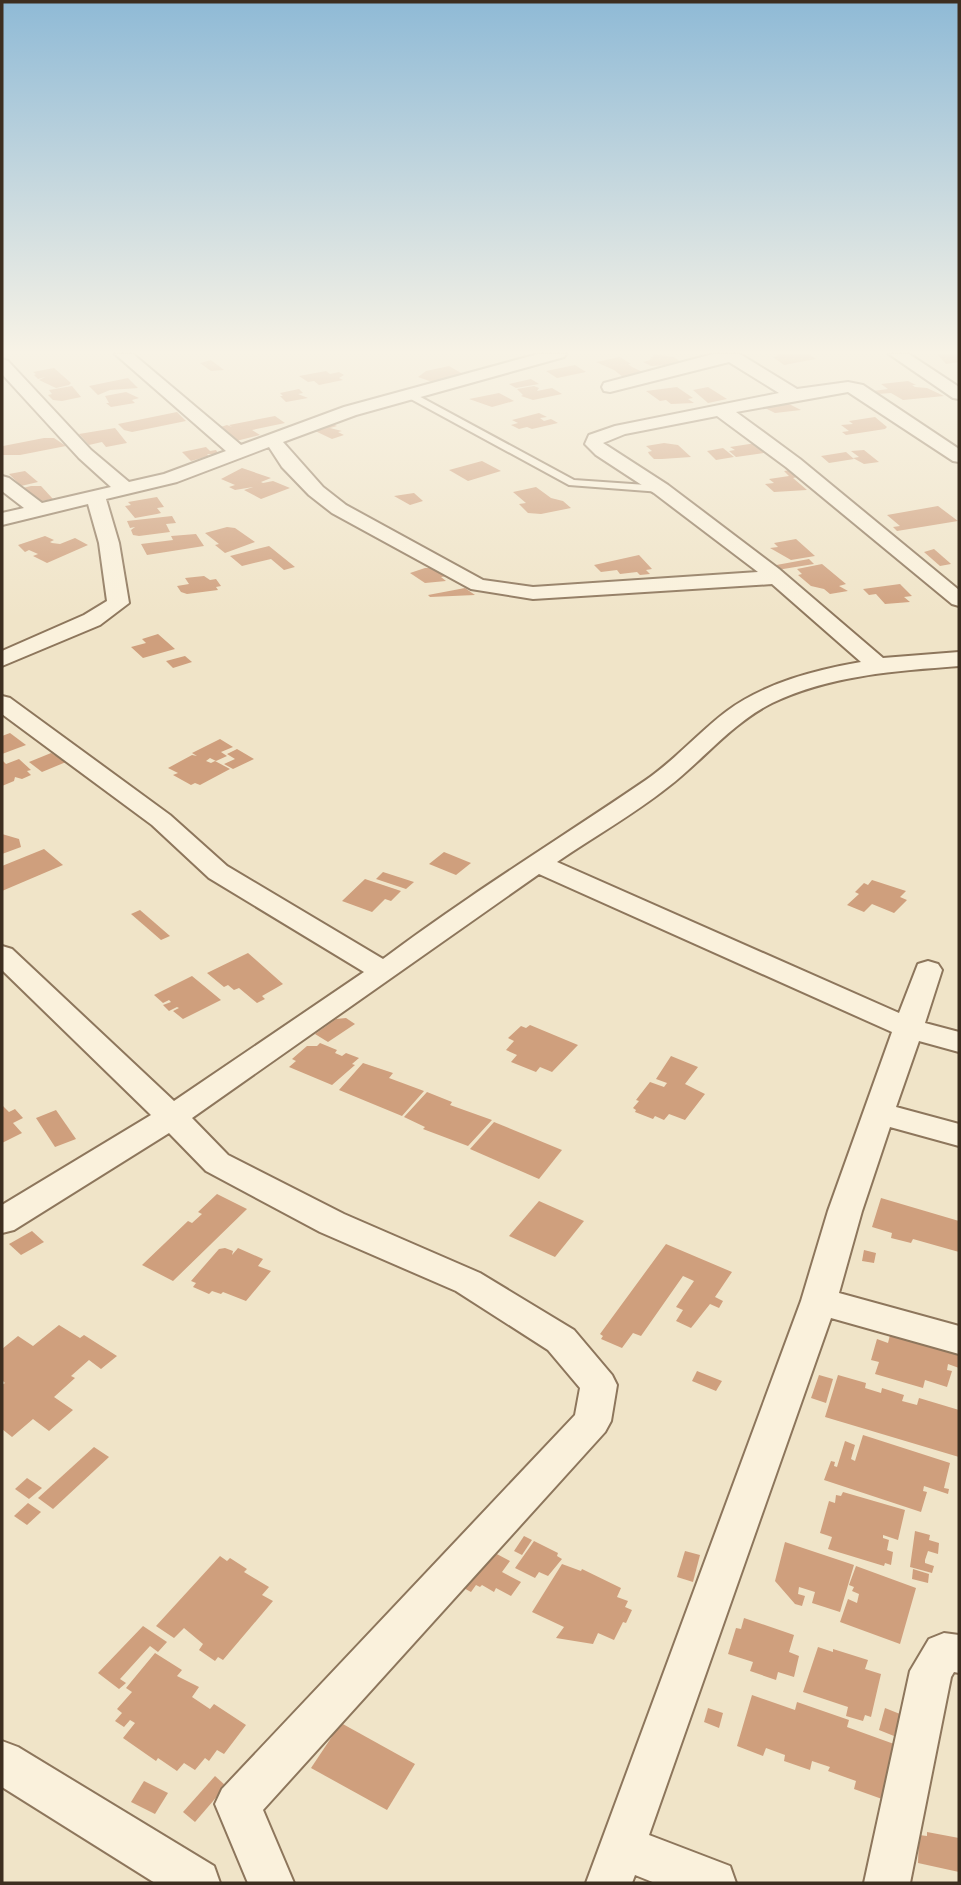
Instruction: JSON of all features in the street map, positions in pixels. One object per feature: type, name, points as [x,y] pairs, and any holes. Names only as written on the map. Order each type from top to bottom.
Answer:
[{"type":"street","points":[[74,442],[125,489]]},
{"type":"street","points":[[226,442],[238,452]]},
{"type":"street","points":[[2,519],[170,478],[264,442]]},
{"type":"street","points":[[274,442],[289,463],[316,491],[339,509],[478,585],[533,593],[776,577]]},
{"type":"street","points":[[594,442],[602,451],[661,489],[776,577],[878,665]]},
{"type":"street","points":[[766,442],[959,600]]},
{"type":"street","points":[[936,442],[959,457]]},
{"type":"street","points":[[2,482],[40,511]]},
{"type":"street","points":[[2,659],[92,620],[118,603],[109,543],[96,498]]},
{"type":"street","points":[[2,1221],[172,1117],[384,972],[463,912],[658,783],[736,716],[762,699],[800,684],[878,665],[959,659]]},
{"type":"street","points":[[2,703],[161,820],[218,872],[384,972]]},
{"type":"street","points":[[537,863],[908,1028],[959,1042]]},
{"type":"street","points":[[2,955],[217,1163],[332,1223],[468,1282],[561,1340],[599,1385],[592,1421],[238,1804],[271,1883]]},
{"type":"street","points":[[713,1883],[615,1865],[819,1301],[928,970]]},
{"type":"street","points":[[879,1113],[959,1135]]},
{"type":"street","points":[[819,1301],[959,1340]]},
{"type":"street","points":[[887,1883],[931,1671],[944,1652],[959,1654]]},
{"type":"street","points":[[2,1762],[197,1883]]},
{"type":"lane","points":[[497,442],[572,483],[661,489]]},
{"type":"building","points":[[24,442],[60,442],[66,446],[20,455],[2,455],[3,446]]},
{"type":"building","points":[[86,442],[126,442],[127,443],[106,447],[102,442],[89,445]]},
{"type":"building","points":[[664,443],[678,445],[691,457],[654,459],[648,452],[652,451],[646,446]]},
{"type":"building","points":[[756,443],[770,452],[736,457],[729,451],[735,450],[730,447]]},
{"type":"building","points":[[206,447],[210,451],[216,450],[219,455],[207,454],[209,456],[191,461],[182,452]]},
{"type":"building","points":[[723,448],[734,457],[716,460],[707,451]]},
{"type":"building","points":[[864,450],[879,462],[864,464],[853,458],[859,457],[851,451]]},
{"type":"building","points":[[846,452],[854,459],[829,463],[821,456]]},
{"type":"building","points":[[482,461],[501,471],[468,481],[449,470]]},
{"type":"building","points":[[242,468],[271,478],[261,482],[263,483],[273,481],[290,488],[261,499],[244,490],[253,487],[235,490],[229,487],[235,485],[221,479]]},
{"type":"building","points":[[797,469],[802,476],[793,478],[807,490],[774,492],[765,484],[774,483],[769,479],[789,476],[784,471]]},
{"type":"building","points":[[25,471],[38,482],[21,486],[9,474]]},
{"type":"building","points":[[41,486],[53,499],[36,502],[23,488]]},
{"type":"building","points":[[536,487],[571,508],[541,514],[528,513],[519,504],[526,503],[513,492]]},
{"type":"building","points":[[414,493],[423,501],[410,505],[394,496]]},
{"type":"building","points":[[157,497],[164,507],[157,508],[161,513],[135,518],[125,506],[131,505],[128,502]]},
{"type":"building","points":[[938,506],[958,521],[897,531],[893,527],[900,526],[887,515]]},
{"type":"building","points":[[172,516],[176,523],[166,524],[170,532],[139,536],[133,535],[131,530],[135,527],[130,528],[127,521]]},
{"type":"building","points":[[227,527],[235,528],[255,542],[225,553],[215,545],[219,544],[205,533]]},
{"type":"building","points":[[196,534],[204,546],[147,555],[141,544],[173,540],[171,536]]},
{"type":"building","points":[[45,536],[54,540],[50,542],[52,543],[60,544],[75,538],[88,545],[47,563],[33,556],[38,554],[29,550],[25,552],[18,545]]},
{"type":"building","points":[[796,539],[815,556],[791,560],[770,548],[778,547],[774,543]]},
{"type":"building","points":[[269,546],[295,567],[284,570],[271,559],[242,566],[230,556]]},
{"type":"building","points":[[934,549],[951,564],[940,566],[924,552]]},
{"type":"building","points":[[639,555],[652,569],[646,570],[650,574],[620,574],[617,570],[601,572],[594,565]]},
{"type":"building","points":[[809,559],[814,564],[777,570],[771,566]]},
{"type":"building","points":[[822,564],[846,584],[839,586],[848,591],[830,594],[824,589],[811,586],[798,575],[802,574],[797,569]]},
{"type":"building","points":[[436,568],[447,576],[441,577],[446,581],[425,583],[410,573]]},
{"type":"building","points":[[204,576],[210,580],[216,579],[221,586],[216,587],[218,590],[187,594],[181,592],[177,586],[189,584],[185,578]]},
{"type":"building","points":[[900,584],[912,596],[904,597],[910,602],[885,604],[876,594],[869,595],[863,589]]},
{"type":"building","points":[[465,588],[475,595],[428,595]]},
{"type":"building","points":[[158,634],[175,649],[143,658],[131,647],[146,643],[142,639]]},
{"type":"building","points":[[185,656],[192,662],[173,668],[166,661]]},
{"type":"building","points":[[10,733],[26,745],[2,754],[2,736]]},
{"type":"building","points":[[220,739],[233,747],[221,752],[227,756],[216,761],[210,758],[206,761],[215,761],[230,769],[200,785],[191,785],[173,775],[178,773],[168,768],[192,755],[197,756],[192,753]]},
{"type":"building","points":[[237,749],[254,759],[233,769],[224,764],[235,759],[227,754]]},
{"type":"building","points":[[51,753],[66,762],[42,772],[29,762]]},
{"type":"building","points":[[19,759],[31,770],[27,771],[31,775],[22,779],[15,777],[14,781],[2,786],[2,760],[6,764]]},
{"type":"building","points":[[2,834],[19,839],[21,847],[2,854]]},
{"type":"building","points":[[44,849],[63,865],[2,891],[2,866]]},
{"type":"building","points":[[444,852],[471,863],[456,875],[429,864]]},
{"type":"building","points":[[383,872],[414,882],[406,889],[376,879]]},
{"type":"building","points":[[365,879],[401,891],[391,901],[385,899],[372,912],[342,901]]},
{"type":"building","points":[[872,880],[906,891],[900,897],[907,900],[894,913],[872,904],[864,912],[847,905],[859,894],[855,892],[864,883],[868,885]]},
{"type":"building","points":[[140,910],[170,936],[161,940],[131,914]]},
{"type":"building","points":[[248,953],[283,984],[262,996],[265,999],[257,1003],[239,988],[234,990],[228,985],[224,987],[207,973]]},
{"type":"building","points":[[192,976],[221,1000],[183,1019],[173,1011],[179,1008],[169,1011],[163,1005],[171,1002],[169,1000],[163,1003],[154,995]]},
{"type":"building","points":[[346,1018],[355,1024],[328,1042],[315,1034],[336,1019]]},
{"type":"building","points":[[530,1025],[578,1045],[552,1072],[540,1067],[536,1072],[511,1062],[517,1055],[506,1050],[514,1041],[508,1038],[521,1026],[526,1028]]},
{"type":"building","points":[[320,1043],[337,1050],[335,1053],[342,1056],[346,1053],[359,1058],[352,1064],[355,1065],[332,1085],[289,1067],[296,1061],[292,1059],[307,1046],[317,1046]]},
{"type":"building","points":[[671,1056],[698,1067],[685,1084],[705,1094],[685,1120],[669,1114],[664,1120],[655,1116],[653,1119],[635,1112],[633,1108],[639,1101],[636,1100],[650,1082],[664,1087],[667,1083],[656,1079]]},
{"type":"building","points":[[363,1063],[393,1073],[389,1078],[424,1091],[402,1116],[339,1090]]},
{"type":"building","points":[[427,1092],[452,1102],[450,1105],[492,1120],[468,1146],[423,1129],[425,1127],[404,1117]]},
{"type":"building","points":[[2,1105],[9,1112],[15,1109],[23,1118],[13,1123],[22,1133],[2,1143]]},
{"type":"building","points":[[56,1110],[76,1139],[55,1147],[36,1118]]},
{"type":"building","points":[[494,1122],[562,1150],[539,1179],[470,1149]]},
{"type":"building","points":[[217,1194],[247,1209],[173,1281],[142,1265],[188,1221],[192,1223],[202,1214],[198,1212]]},
{"type":"building","points":[[881,1198],[959,1221],[959,1252],[913,1239],[911,1243],[891,1238],[892,1233],[872,1227]]},
{"type":"building","points":[[539,1201],[584,1221],[555,1257],[509,1236]]},
{"type":"building","points":[[32,1231],[44,1242],[21,1255],[9,1244]]},
{"type":"building","points":[[666,1244],[732,1272],[715,1297],[723,1301],[719,1308],[710,1304],[691,1328],[676,1321],[683,1310],[676,1307],[694,1281],[683,1276],[641,1336],[633,1333],[622,1348],[601,1339],[603,1336],[600,1334]]},
{"type":"building","points":[[238,1248],[263,1259],[258,1266],[271,1271],[246,1301],[223,1292],[221,1294],[212,1291],[209,1294],[193,1287],[196,1283],[191,1281],[219,1249],[233,1251],[232,1255]]},
{"type":"building","points":[[864,1250],[876,1253],[874,1263],[862,1261]]},
{"type":"building","points":[[59,1325],[80,1338],[84,1335],[117,1356],[101,1369],[89,1360],[71,1376],[75,1378],[54,1397],[73,1410],[49,1431],[33,1419],[12,1437],[2,1429],[2,1385],[5,1383],[2,1380],[2,1349],[18,1336],[33,1346]]},
{"type":"building","points":[[892,1327],[959,1347],[959,1368],[948,1364],[947,1370],[952,1371],[947,1387],[925,1380],[923,1388],[875,1374],[879,1362],[871,1360],[877,1339],[888,1343]]},
{"type":"building","points":[[697,1371],[722,1381],[716,1391],[692,1381]]},
{"type":"building","points":[[819,1375],[833,1379],[826,1403],[811,1398]]},
{"type":"building","points":[[838,1375],[866,1383],[865,1388],[881,1393],[882,1388],[904,1395],[902,1401],[917,1405],[919,1398],[959,1410],[959,1457],[825,1417]]},
{"type":"building","points":[[863,1435],[950,1463],[944,1488],[949,1489],[948,1494],[924,1486],[923,1491],[927,1492],[921,1512],[824,1480],[831,1461],[835,1462],[834,1466],[837,1467],[845,1441],[855,1445],[851,1459],[855,1461]]},
{"type":"building","points":[[94,1447],[109,1457],[53,1509],[38,1498]]},
{"type":"building","points":[[27,1478],[42,1488],[29,1499],[15,1489]]},
{"type":"building","points":[[843,1492],[905,1510],[898,1540],[883,1535],[883,1538],[889,1540],[887,1550],[893,1552],[891,1565],[885,1563],[884,1566],[828,1549],[832,1537],[820,1533],[829,1501],[835,1503],[836,1495],[841,1496]]},
{"type":"building","points":[[28,1503],[41,1512],[27,1525],[14,1516]]},
{"type":"building","points":[[915,1531],[930,1535],[929,1540],[939,1543],[938,1554],[928,1551],[925,1560],[925,1563],[934,1566],[932,1573],[910,1567]]},
{"type":"building","points":[[524,1536],[532,1540],[522,1555],[514,1551]]},
{"type":"building","points":[[534,1541],[558,1553],[557,1556],[562,1559],[548,1576],[539,1572],[535,1578],[515,1568]]},
{"type":"building","points":[[785,1542],[854,1565],[840,1612],[812,1603],[815,1592],[799,1587],[798,1594],[805,1596],[802,1606],[795,1604],[775,1581]]},
{"type":"building","points":[[685,1551],[700,1555],[693,1582],[677,1577]]},
{"type":"building","points":[[493,1552],[510,1561],[502,1572],[521,1582],[511,1596],[496,1588],[494,1592],[482,1585],[476,1585],[471,1592],[458,1585]]},
{"type":"building","points":[[220,1556],[227,1561],[230,1558],[247,1569],[244,1572],[269,1587],[262,1595],[273,1601],[223,1660],[218,1657],[215,1661],[199,1650],[203,1644],[184,1628],[174,1638],[156,1626]]},
{"type":"building","points":[[562,1564],[581,1571],[582,1569],[621,1588],[617,1597],[628,1601],[625,1607],[632,1610],[614,1640],[598,1633],[593,1644],[556,1638],[564,1627],[532,1612]]},
{"type":"building","points":[[856,1566],[916,1588],[900,1644],[840,1622],[848,1599],[857,1603],[859,1594],[852,1591],[854,1587],[849,1585]]},
{"type":"building","points":[[913,1569],[929,1574],[928,1583],[912,1579]]},
{"type":"building","points":[[744,1618],[794,1635],[789,1652],[799,1656],[794,1677],[778,1672],[776,1680],[750,1671],[753,1662],[728,1654],[736,1628],[741,1629]]},
{"type":"building","points":[[143,1626],[167,1642],[158,1652],[150,1646],[120,1679],[126,1683],[119,1689],[98,1673]]},
{"type":"building","points":[[818,1647],[868,1660],[865,1669],[881,1674],[871,1717],[865,1715],[863,1721],[846,1716],[848,1707],[803,1692]]},
{"type":"building","points":[[155,1653],[182,1670],[177,1676],[199,1687],[192,1697],[210,1709],[214,1704],[246,1725],[224,1754],[217,1750],[209,1761],[205,1758],[195,1770],[184,1763],[177,1771],[158,1758],[156,1761],[123,1738],[135,1723],[130,1720],[124,1727],[115,1721],[122,1713],[117,1709],[132,1692],[126,1688]]},
{"type":"building","points":[[752,1695],[795,1710],[797,1702],[849,1720],[847,1727],[894,1744],[882,1799],[854,1789],[856,1781],[828,1771],[830,1767],[812,1761],[810,1770],[784,1761],[785,1755],[766,1748],[763,1756],[737,1746]]},
{"type":"building","points":[[708,1708],[723,1713],[719,1728],[704,1722]]},
{"type":"building","points":[[885,1708],[900,1714],[894,1736],[879,1730]]},
{"type":"building","points":[[341,1723],[415,1764],[387,1810],[311,1768]]},
{"type":"building","points":[[215,1776],[226,1786],[195,1822],[183,1812]]},
{"type":"building","points":[[144,1781],[168,1793],[155,1814],[131,1802]]},
{"type":"building","points":[[927,1832],[959,1838],[959,1872],[918,1863],[919,1835],[927,1836]]}]
